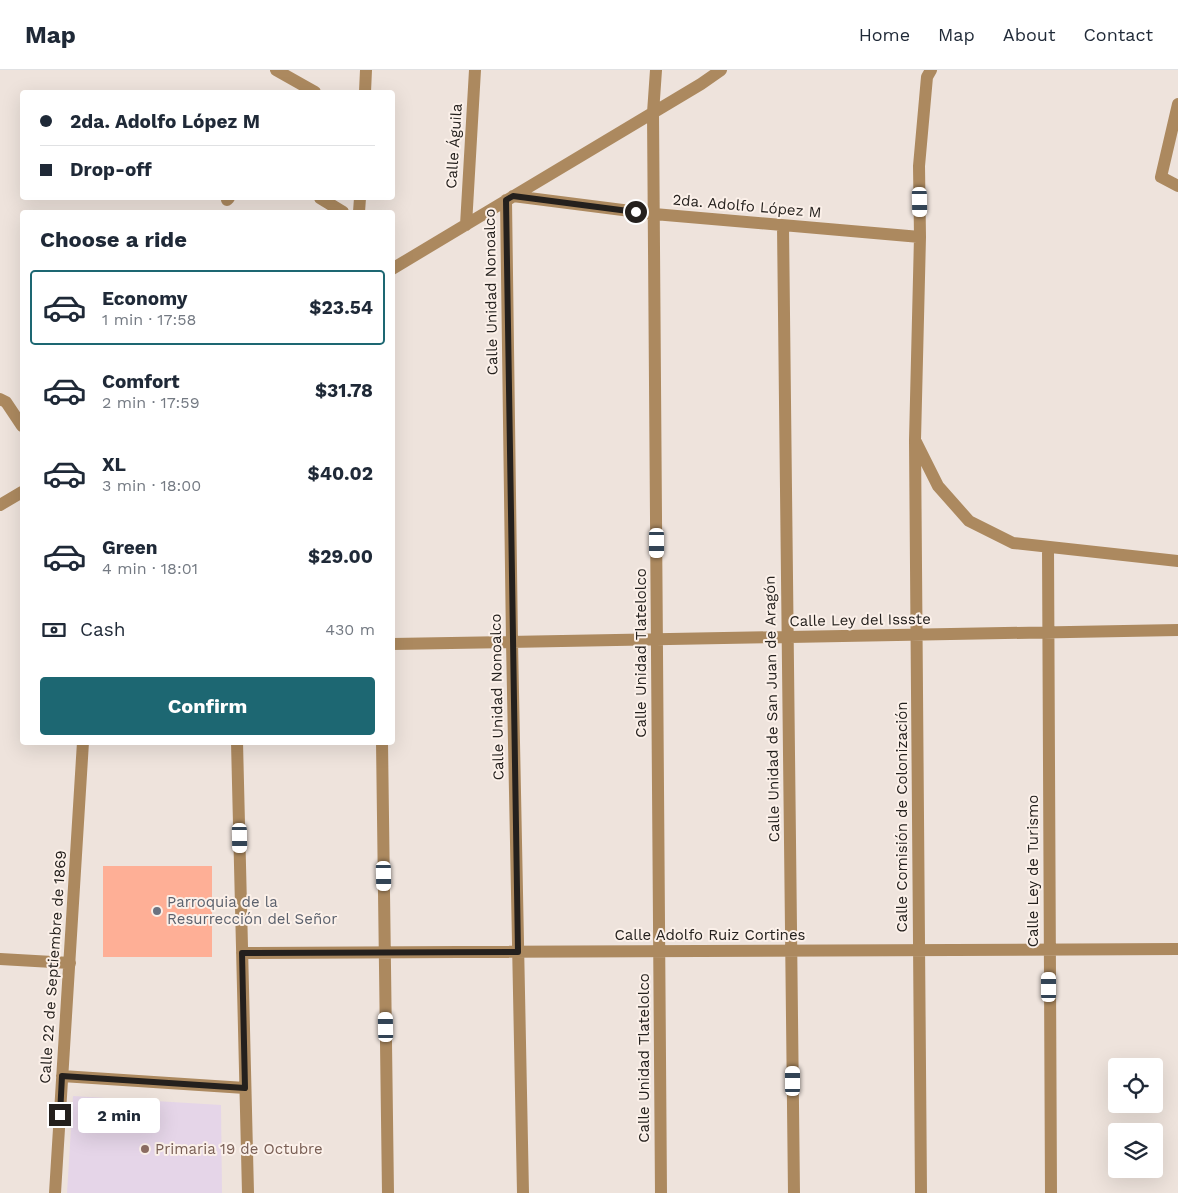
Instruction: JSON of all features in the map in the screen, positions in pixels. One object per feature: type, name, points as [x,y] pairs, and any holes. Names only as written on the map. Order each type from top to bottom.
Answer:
[{"type":"street","points":[[276,70],[311,90]]},
{"type":"street","points":[[365,90],[366,70]]},
{"type":"street","name":"Calle Águila","points":[[466,224],[476,70]]},
{"type":"street","name":"Calle Unidad Tlatelolco","points":[[656,70],[653,113],[661,1193]]},
{"type":"street","points":[[395,267],[653,113],[721,70]]},
{"type":"street","name":"Calle Comisión de Colonización","points":[[921,1193],[915,440],[920,237],[919,166],[927,77],[931,70]]},
{"type":"street","points":[[1178,104],[1162,176],[1178,186]]},
{"type":"street","name":"2da. Adolfo López M","points":[[510,198],[654,214],[920,237]]},
{"type":"street","name":"Calle Unidad Nonoalco","points":[[510,198],[512,642],[523,1193]]},
{"type":"street","points":[[323,200],[341,210]]},
{"type":"street","name":"Calle Unidad de San Juan de Aragón","points":[[783,226],[794,1193]]},
{"type":"street","points":[[0,399],[6,402],[20,423]]},
{"type":"street","points":[[915,440],[938,486],[969,521],[1013,543],[1178,561]]},
{"type":"street","points":[[0,505],[20,493]]},
{"type":"street","name":"Calle Ley de Turismo","points":[[1048,548],[1051,1193]]},
{"type":"street","name":"Calle Ley del Issste","points":[[395,644],[1178,630]]},
{"type":"street","name":"Calle 22 de Septiembre de 1869","points":[[55,1193],[83,745]]},
{"type":"street","points":[[237,745],[248,1193]]},
{"type":"street","points":[[382,745],[388,1193]]},
{"type":"street","name":"Calle Adolfo Ruiz Cortines","points":[[242,953],[1178,949]]},
{"type":"street","points":[[0,959],[70,963]]},
{"type":"street","points":[[62,1076],[245,1088]]},
{"type":"shaded area","name":"Primaria 19 de Octubre","points":[[73,1096],[221,1105],[222,1193],[67,1193]]},
{"type":"building","name":"Parroquia de la Resurrección del Señor","points":[[103,866],[212,866],[212,957],[103,957]]},
{"type":"place","name":"Parroquia de la Resurrección del Señor","points":[[157,911]]},
{"type":"place","name":"Primaria 19 de Octubre","points":[[145,1149]]},
{"type":"route","points":[[60,1115],[62,1076],[245,1088],[242,953],[518,952],[506,200],[513,196],[636,212]]}]
